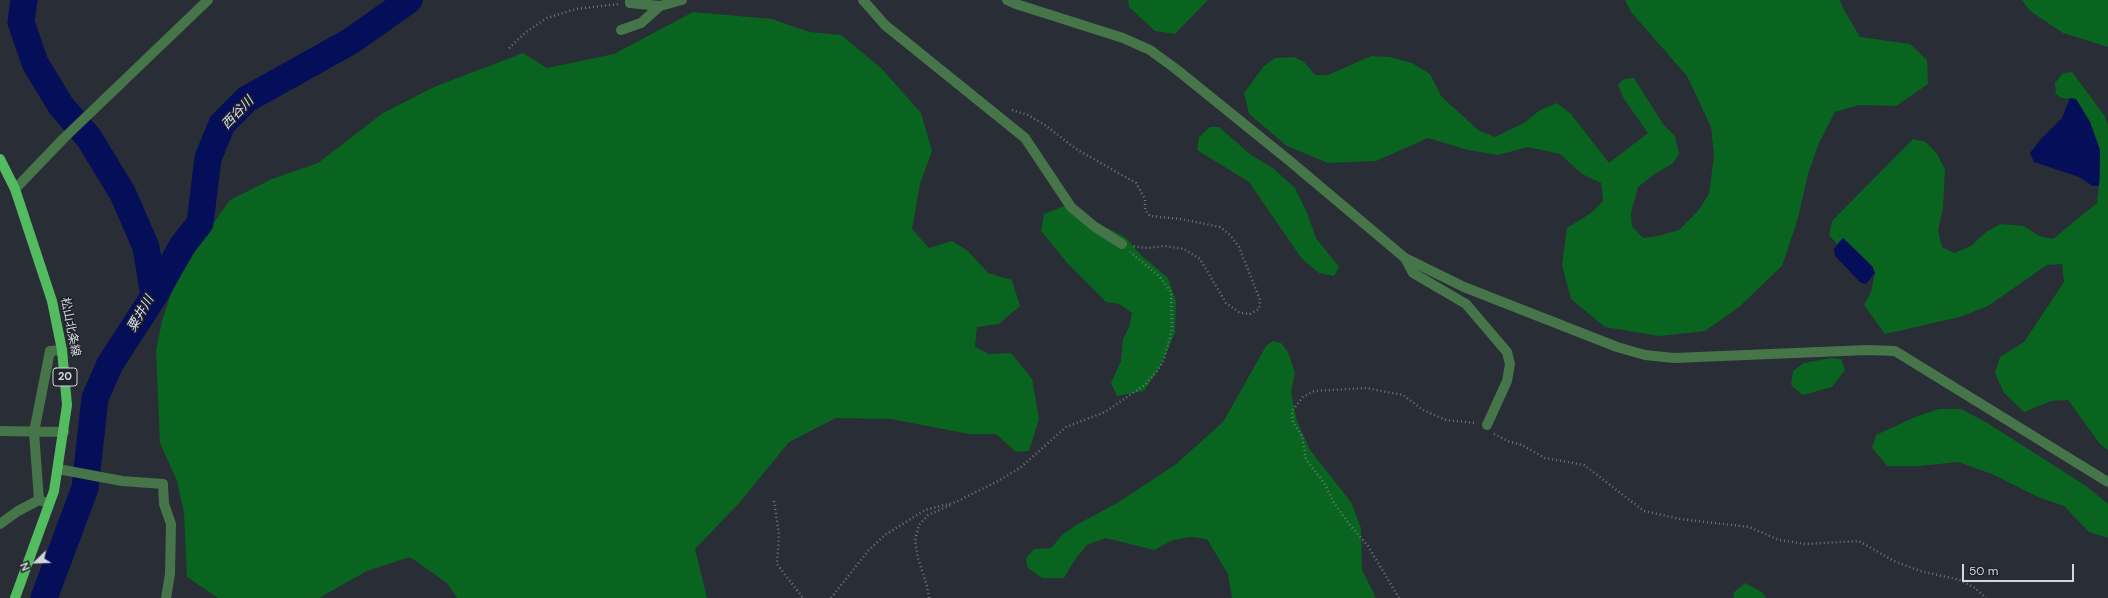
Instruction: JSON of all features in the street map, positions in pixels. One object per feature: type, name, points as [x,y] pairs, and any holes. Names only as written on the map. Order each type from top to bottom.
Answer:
[{"type":"main road","name":"松山北条線","points":[[0,159],[15,189],[52,301],[62,350],[66,405],[64,432],[50,504],[15,598]]},
{"type":"street","points":[[15,189],[64,138],[208,0]]},
{"type":"street","points":[[630,2],[660,6],[682,0]]},
{"type":"street","points":[[863,0],[885,25],[1025,138],[1071,207],[1095,227],[1122,244]]},
{"type":"street","points":[[1007,0],[1030,9],[1123,38],[1150,50],[1176,69],[1285,157],[1405,258],[1464,287],[1617,347],[1645,355],[1674,358],[1867,350],[1895,351],[2108,482]]},
{"type":"street","points":[[621,30],[641,23],[660,6]]},
{"type":"street","points":[[1405,258],[1413,272],[1466,304],[1507,352],[1510,364],[1507,381],[1487,425]]},
{"type":"street","points":[[39,500],[34,432],[50,351],[62,350]]},
{"type":"street","points":[[0,431],[64,432]]},
{"type":"street","points":[[58,469],[122,481],[163,484],[164,504],[172,524],[170,574],[166,598]]},
{"type":"street","points":[[0,524],[18,511],[39,500],[50,504]]},
{"type":"path","points":[[509,48],[526,32],[547,18],[576,9],[630,2]]},
{"type":"path","points":[[1009,110],[1028,115],[1045,125],[1076,149],[1136,183],[1146,199],[1145,210],[1150,216],[1182,219],[1220,227],[1230,235],[1239,247],[1260,300],[1259,309],[1250,314],[1240,312],[1226,303],[1200,259],[1184,249],[1165,246],[1145,248],[1122,244]]},
{"type":"path","points":[[929,598],[915,540],[919,525],[928,516],[982,490],[1020,468],[1066,426],[1105,412],[1146,384],[1164,360],[1172,329],[1171,292],[1159,276],[1122,244]]},
{"type":"path","points":[[1399,598],[1368,546],[1346,520],[1334,503],[1326,486],[1306,459],[1302,436],[1293,422],[1292,411],[1303,397],[1314,391],[1366,388],[1403,395],[1423,410],[1446,420],[1487,425],[1495,436],[1522,445],[1545,458],[1584,465],[1644,511],[1680,519],[1749,526],[1779,540],[1805,544],[1859,541],[1900,563],[1920,571],[1960,580],[1974,588],[1986,598]]},
{"type":"path","points":[[774,501],[779,534],[777,564],[803,598]]},
{"type":"path","points":[[831,598],[868,551],[885,535],[925,510],[956,502]]},
{"type":"green space","points":[[1128,0],[1208,0],[1175,34],[1155,31],[1129,7]]},
{"type":"green space","points":[[1625,0],[1840,0],[1844,10],[1860,37],[1910,44],[1927,60],[1928,84],[1896,106],[1859,105],[1835,112],[1819,143],[1808,174],[1798,218],[1782,266],[1739,307],[1705,331],[1659,336],[1605,327],[1571,299],[1562,265],[1567,228],[1591,213],[1603,201],[1601,183],[1582,174],[1560,154],[1528,147],[1498,155],[1468,150],[1428,138],[1376,161],[1328,163],[1287,146],[1249,114],[1244,93],[1264,66],[1275,58],[1294,57],[1304,62],[1315,75],[1328,75],[1371,56],[1390,57],[1412,63],[1430,74],[1441,96],[1478,130],[1495,137],[1524,123],[1540,110],[1557,103],[1571,114],[1609,163],[1648,133],[1624,99],[1618,85],[1624,79],[1634,78],[1663,124],[1675,136],[1679,154],[1672,164],[1653,175],[1638,187],[1631,213],[1632,226],[1643,238],[1658,236],[1679,230],[1698,211],[1709,194],[1714,156],[1711,127],[1687,76],[1631,12]]},
{"type":"green space","points":[[2022,0],[2108,0],[2108,47],[2063,33],[2030,11]]},
{"type":"green space","points":[[693,12],[772,19],[809,32],[841,35],[881,68],[921,113],[932,151],[920,184],[912,229],[929,248],[952,241],[968,251],[988,273],[1012,280],[1020,306],[999,324],[977,327],[975,347],[989,354],[1011,353],[1032,379],[1039,419],[1029,451],[1016,452],[996,434],[969,434],[891,419],[836,418],[789,442],[740,502],[695,549],[707,598],[457,598],[447,583],[410,557],[367,571],[319,598],[218,598],[187,577],[184,513],[177,481],[160,443],[156,351],[162,321],[173,288],[207,232],[230,200],[272,179],[318,163],[383,113],[434,87],[523,53],[547,68],[614,54]]},
{"type":"green space","points":[[2072,72],[2104,115],[2108,125],[2108,450],[2100,444],[2068,400],[2051,401],[2024,412],[2004,393],[1995,373],[2000,357],[2024,342],[2064,282],[2062,264],[2047,265],[1988,306],[1960,317],[1885,334],[1864,305],[1871,292],[1875,273],[1872,266],[1843,238],[1837,244],[1829,235],[1832,221],[1913,139],[1926,142],[1937,154],[1945,169],[1943,209],[1938,230],[1942,247],[1954,253],[1971,246],[1986,232],[2000,224],[2024,226],[2039,236],[2053,239],[2097,203],[2100,176],[2100,150],[2090,122],[2076,99],[2061,98],[2056,94],[2055,83],[2063,73]]},
{"type":"green space","points":[[1210,127],[1219,127],[1251,155],[1273,168],[1295,188],[1307,213],[1316,238],[1339,267],[1334,276],[1319,273],[1302,259],[1249,182],[1197,150],[1199,137]]},
{"type":"green space","points":[[1064,206],[1125,237],[1141,255],[1168,278],[1176,301],[1175,333],[1161,365],[1144,391],[1117,396],[1111,383],[1121,361],[1123,339],[1129,327],[1132,313],[1119,304],[1106,302],[1069,265],[1041,231],[1044,214]]},
{"type":"green space","points":[[1273,341],[1281,343],[1288,352],[1295,373],[1291,392],[1297,421],[1310,450],[1351,502],[1361,528],[1362,570],[1376,598],[1232,598],[1228,574],[1207,539],[1191,537],[1173,540],[1154,550],[1106,538],[1087,545],[1074,561],[1064,578],[1042,578],[1027,567],[1026,558],[1034,549],[1051,548],[1063,534],[1078,524],[1117,503],[1175,465],[1223,422],[1266,346]]},
{"type":"green space","points":[[1831,358],[1841,359],[1845,370],[1832,387],[1803,395],[1791,385],[1793,371],[1804,363]]},
{"type":"green space","points":[[1939,409],[1961,409],[1989,424],[2086,486],[2108,504],[2108,538],[2089,532],[2064,506],[2038,497],[1992,474],[1958,462],[1920,466],[1887,466],[1872,448],[1876,435],[1915,417]]},
{"type":"green space","points":[[1745,583],[1762,592],[1766,598],[1734,598],[1733,593]]},
{"type":"shaded area","points":[[2070,98],[2076,99],[2090,122],[2100,150],[2099,186],[2093,186],[2079,177],[2034,162],[2030,153],[2041,139],[2062,118]]},
{"type":"shaded area","points":[[1843,238],[1872,266],[1875,273],[1866,284],[1861,283],[1835,256],[1834,249]]},
{"type":"waterway","name":"粟井川","points":[[24,0],[21,22],[35,63],[61,106],[89,138],[123,194],[146,247],[154,296]]},
{"type":"waterway","name":"西谷川","points":[[44,598],[85,488],[95,398],[110,364],[154,296],[182,246],[200,223],[208,158],[222,124],[247,99],[351,41],[409,0]]}]
